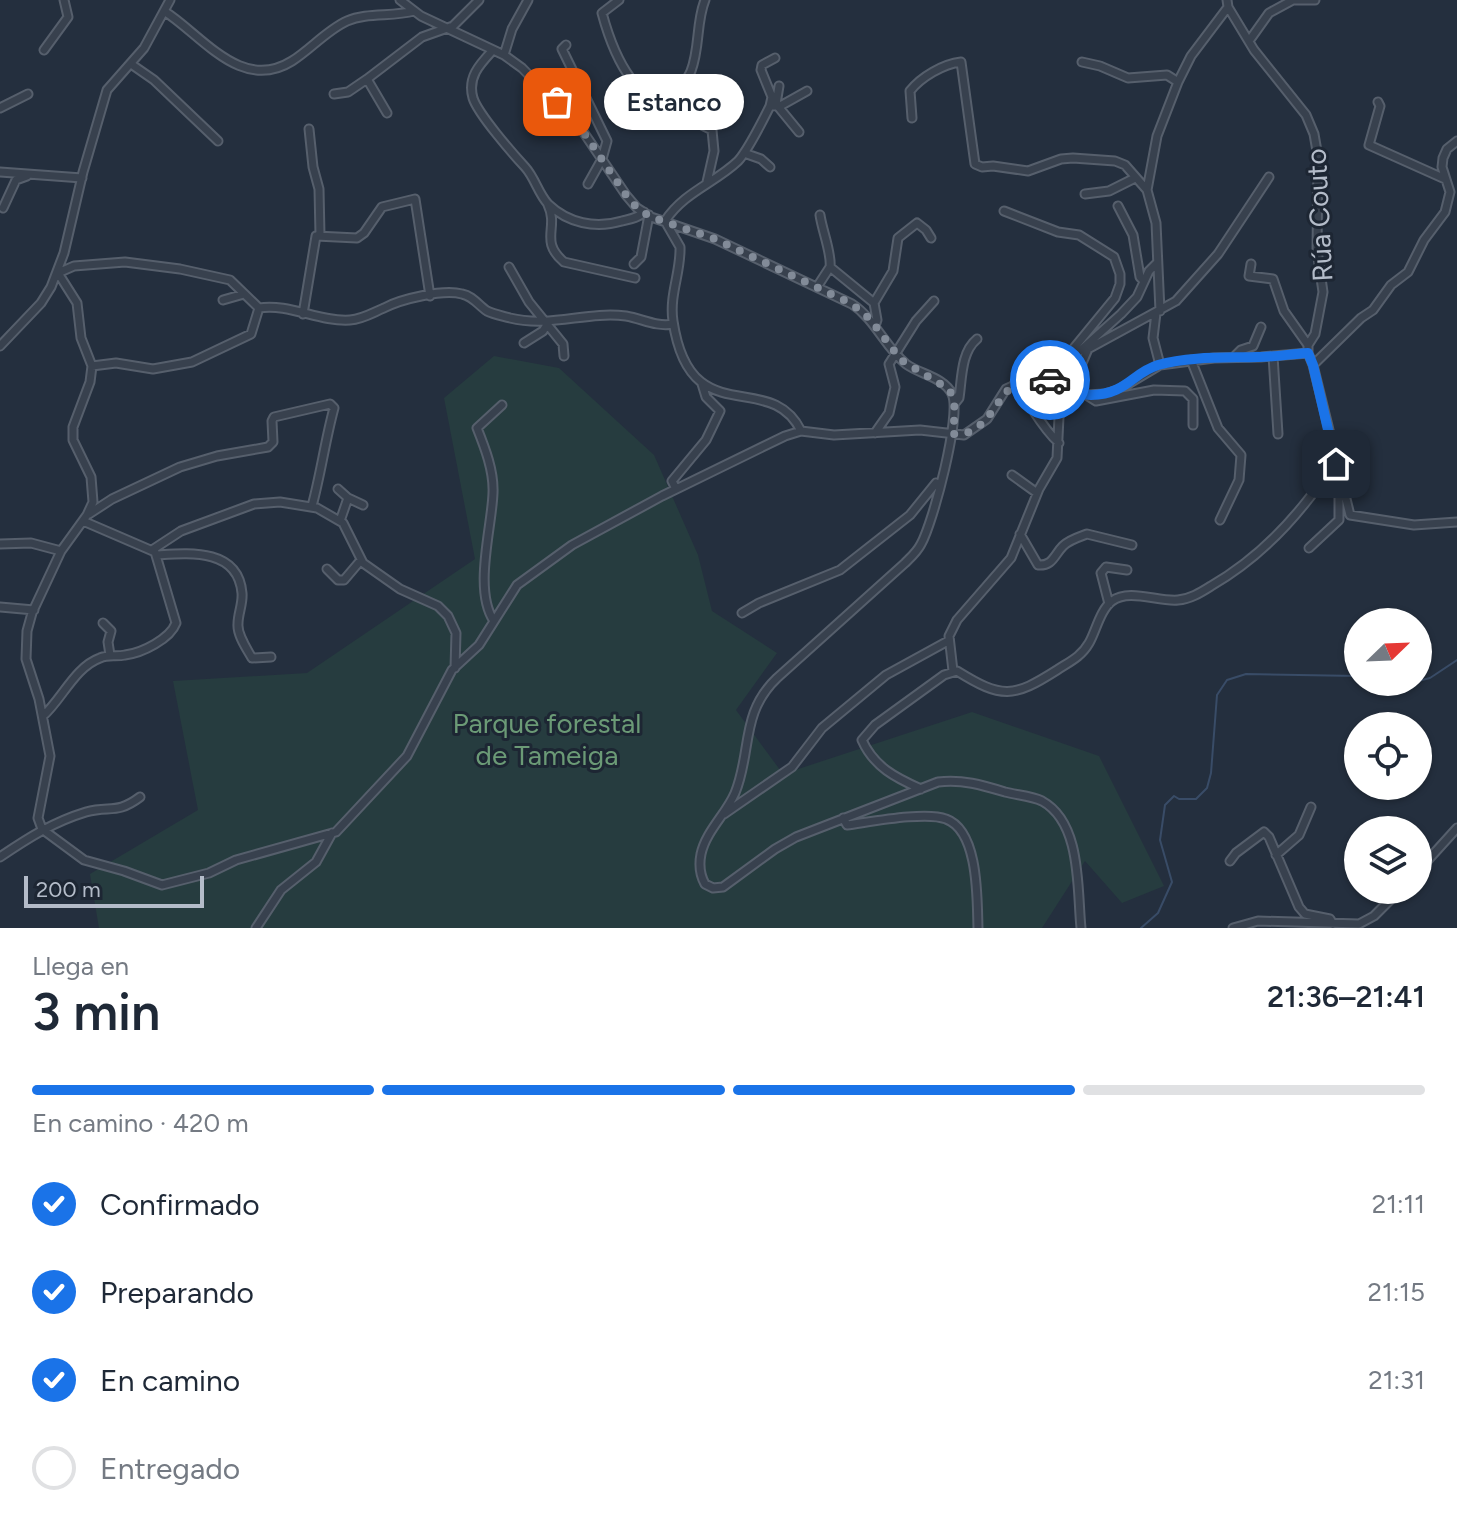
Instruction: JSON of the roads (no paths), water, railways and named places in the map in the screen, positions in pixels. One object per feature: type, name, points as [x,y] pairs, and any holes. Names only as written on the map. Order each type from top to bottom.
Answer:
[{"type":"street","points":[[44,50],[68,17],[64,0]]},
{"type":"street","points":[[0,346],[41,303],[58,273],[107,90],[148,41],[170,0]]},
{"type":"street","points":[[400,0],[414,11],[504,55],[522,68],[580,127],[626,195],[647,214],[715,239],[856,306],[913,368],[947,386],[955,403],[953,434],[926,534],[916,552],[761,696],[749,725],[737,786],[706,840],[701,857],[702,880],[713,888],[728,884],[796,837],[938,782],[957,780],[1042,801],[1058,815],[1070,841],[1081,928]]},
{"type":"street","points":[[334,94],[348,92],[422,37],[447,29],[479,0]]},
{"type":"street","points":[[504,55],[512,29],[528,0]]},
{"type":"street","points":[[619,0],[602,13],[617,52],[640,92],[673,106],[682,115],[712,130],[714,151],[707,182]]},
{"type":"street","points":[[673,106],[674,99],[690,74],[705,0]]},
{"type":"street","points":[[1249,41],[1269,13],[1293,0],[1315,0]]},
{"type":"street","points":[[1160,365],[1153,338],[1158,310],[1156,223],[1147,190],[1157,136],[1178,82],[1191,56],[1227,3]]},
{"type":"street","name":"Rúa Couto","points":[[1227,3],[1249,41],[1306,115],[1314,134],[1318,157],[1317,250],[1323,292],[1315,334],[1308,349]]},
{"type":"street","points":[[164,11],[218,55],[236,65],[256,69],[286,65],[348,21],[414,11]]},
{"type":"street","points":[[566,45],[562,49],[607,141],[602,159],[588,184]]},
{"type":"street","points":[[493,50],[473,75],[473,97],[530,173],[547,203],[553,220],[549,241],[557,256],[564,262],[635,278]]},
{"type":"street","points":[[775,58],[762,65],[761,70],[773,105],[799,132]]},
{"type":"street","points":[[912,118],[910,91],[916,83],[923,77],[961,62],[975,164],[1028,171],[1061,159],[1115,161],[1125,165],[1147,190]]},
{"type":"street","points":[[1082,62],[1128,78],[1167,75],[1178,82]]},
{"type":"street","points":[[131,64],[154,80],[218,141]]},
{"type":"street","points":[[367,79],[387,113]]},
{"type":"street","points":[[665,221],[707,182],[736,163],[773,105],[779,86]]},
{"type":"street","points":[[773,105],[782,105],[807,91]]},
{"type":"street","points":[[0,108],[28,94]]},
{"type":"street","points":[[1378,102],[1380,106],[1369,145],[1445,179]]},
{"type":"street","points":[[309,129],[319,189],[320,235]]},
{"type":"street","points":[[1313,365],[1373,310],[1391,285],[1408,272],[1424,240],[1445,212],[1450,192],[1442,167],[1443,158],[1447,149],[1457,141]]},
{"type":"street","points":[[744,153],[761,159],[770,167]]},
{"type":"street","points":[[0,172],[82,178]]},
{"type":"street","points":[[3,208],[16,180],[33,174]]},
{"type":"street","points":[[1095,343],[1176,301],[1218,254],[1269,177]]},
{"type":"street","points":[[1085,194],[1109,191],[1135,178]]},
{"type":"street","points":[[303,314],[314,240],[320,235],[357,238],[382,207],[415,199],[430,296]]},
{"type":"street","points":[[547,203],[567,218],[599,226],[647,214]]},
{"type":"street","points":[[1118,206],[1133,235],[1140,277],[1144,281]]},
{"type":"street","points":[[1004,211],[1058,232],[1079,235],[1114,257],[1120,274],[1115,298],[1074,348],[1072,355]]},
{"type":"street","points":[[634,264],[641,257],[647,214]]},
{"type":"street","points":[[817,287],[830,267],[831,257],[824,241],[820,215]]},
{"type":"street","points":[[665,221],[681,250],[673,291],[673,324],[683,363],[702,384],[706,397],[720,411],[706,440],[672,481],[676,489]]},
{"type":"street","points":[[874,303],[893,271],[898,238],[917,223],[931,238]]},
{"type":"street","points":[[58,273],[74,266],[147,264],[230,280],[259,308],[274,307],[327,319],[359,319],[399,302],[461,293],[491,312],[529,322],[548,323],[616,315],[661,326],[673,324]]},
{"type":"street","points":[[1042,377],[1062,367],[1137,297],[1156,264]]},
{"type":"street","points":[[1251,264],[1249,276],[1273,279],[1284,311],[1308,349],[1347,510],[1357,517],[1414,525],[1457,522]]},
{"type":"street","points":[[509,267],[529,302],[563,344],[564,356]]},
{"type":"street","points":[[830,267],[874,303],[875,326]]},
{"type":"street","points":[[58,273],[77,303],[81,338],[92,366],[90,382],[73,427],[73,440],[93,489],[93,502],[61,551],[27,631],[26,659],[43,716],[50,756],[38,818],[42,829],[84,860],[162,885],[332,833]]},
{"type":"street","points":[[223,300],[244,294]]},
{"type":"street","points":[[875,433],[889,413],[895,387],[889,364],[916,321],[934,301]]},
{"type":"street","points":[[92,366],[116,363],[153,369],[192,362],[251,334],[259,308]]},
{"type":"street","points":[[524,343],[543,331],[548,323]]},
{"type":"street","points":[[953,671],[948,641],[957,620],[1011,558],[1037,493],[1053,468],[1059,443],[1059,417],[1082,361],[1110,323]]},
{"type":"street","points":[[1234,357],[1241,350],[1253,346],[1261,327]]},
{"type":"street","points":[[955,403],[959,398],[966,355],[970,344],[977,339]]},
{"type":"street","points":[[1086,395],[1118,390],[1160,365],[1191,360],[1273,356],[1308,349]]},
{"type":"street","points":[[1273,356],[1278,434]]},
{"type":"street","points":[[1191,360],[1218,428],[1241,455],[1239,480],[1220,520]]},
{"type":"street","points":[[1146,371],[1154,390]]},
{"type":"street","points":[[256,928],[281,890],[316,862],[332,833],[407,756],[455,668],[479,645],[517,585],[572,545],[676,489],[801,431],[834,435],[920,430],[970,433],[987,419],[1006,389],[1035,376],[1096,401],[1154,390],[1185,391],[1191,394],[1193,425]]},
{"type":"street","points":[[702,384],[742,397],[775,403],[797,423],[801,431]]},
{"type":"street","points":[[1014,384],[1027,399],[1042,427],[1059,443]]},
{"type":"street","points":[[85,518],[112,499],[180,467],[217,456],[268,447],[273,442],[272,421],[277,416],[332,405],[334,408],[326,435],[320,479],[312,506]]},
{"type":"street","points":[[494,621],[488,609],[485,559],[493,485],[477,428],[502,405]]},
{"type":"street","points":[[921,789],[890,775],[868,753],[862,740],[875,725],[953,671],[991,690],[1024,690],[1080,655],[1113,600],[1130,596],[1182,600],[1196,596],[1265,547],[1336,464]]},
{"type":"street","points":[[1012,475],[1037,493]]},
{"type":"street","points":[[1309,548],[1339,520],[1341,512],[1336,481],[1339,475]]},
{"type":"street","points":[[742,613],[840,570],[910,515],[941,476]]},
{"type":"street","points":[[338,489],[363,505]]},
{"type":"street","points":[[340,521],[348,498]]},
{"type":"street","points":[[155,553],[181,531],[254,504],[280,502],[312,506],[340,521],[350,534],[361,560],[400,589],[438,606],[448,616],[456,633],[455,668]]},
{"type":"street","points":[[85,518],[155,553],[204,554],[225,563],[240,585],[242,599],[237,626],[248,651],[252,658],[271,657]]},
{"type":"street","points":[[1020,534],[1038,565],[1052,562],[1063,546],[1087,534],[1132,545]]},
{"type":"street","points":[[0,544],[31,543],[61,551]]},
{"type":"street","points":[[43,716],[97,658],[137,652],[163,638],[175,627],[155,553]]},
{"type":"street","points":[[327,569],[338,580],[344,580],[361,560]]},
{"type":"street","points":[[1109,604],[1101,581],[1103,569],[1127,570]]},
{"type":"street","points":[[0,607],[34,610]]},
{"type":"street","points":[[103,623],[111,631],[108,642],[110,655]]},
{"type":"street","points":[[720,818],[792,767],[822,728],[886,675],[948,641]]},
{"type":"street","points":[[0,857],[42,829],[87,812],[124,807],[140,797]]},
{"type":"street","points":[[1276,855],[1299,835],[1311,807]]},
{"type":"street","points":[[843,818],[847,825],[934,817],[955,824],[972,853],[978,928]]},
{"type":"street","points":[[1432,856],[1457,828]]},
{"type":"street","points":[[1230,861],[1264,832],[1305,914],[1330,919],[1333,924]]},
{"type":"street","points":[[1233,928],[1252,922],[1354,924],[1369,920],[1386,904]]},
{"type":"waterway","points":[[1432,677],[1457,660]]},
{"type":"waterway","points":[[1141,928],[1158,913],[1172,882],[1160,840],[1165,805],[1174,796],[1196,799],[1207,788],[1217,695],[1227,680],[1246,674],[1344,676]]},
{"type":"place","name":"Estanco","points":[[557,102]]},
{"type":"park label","name":"Parque forestal de Tameiga","points":[[547,739]]}]
